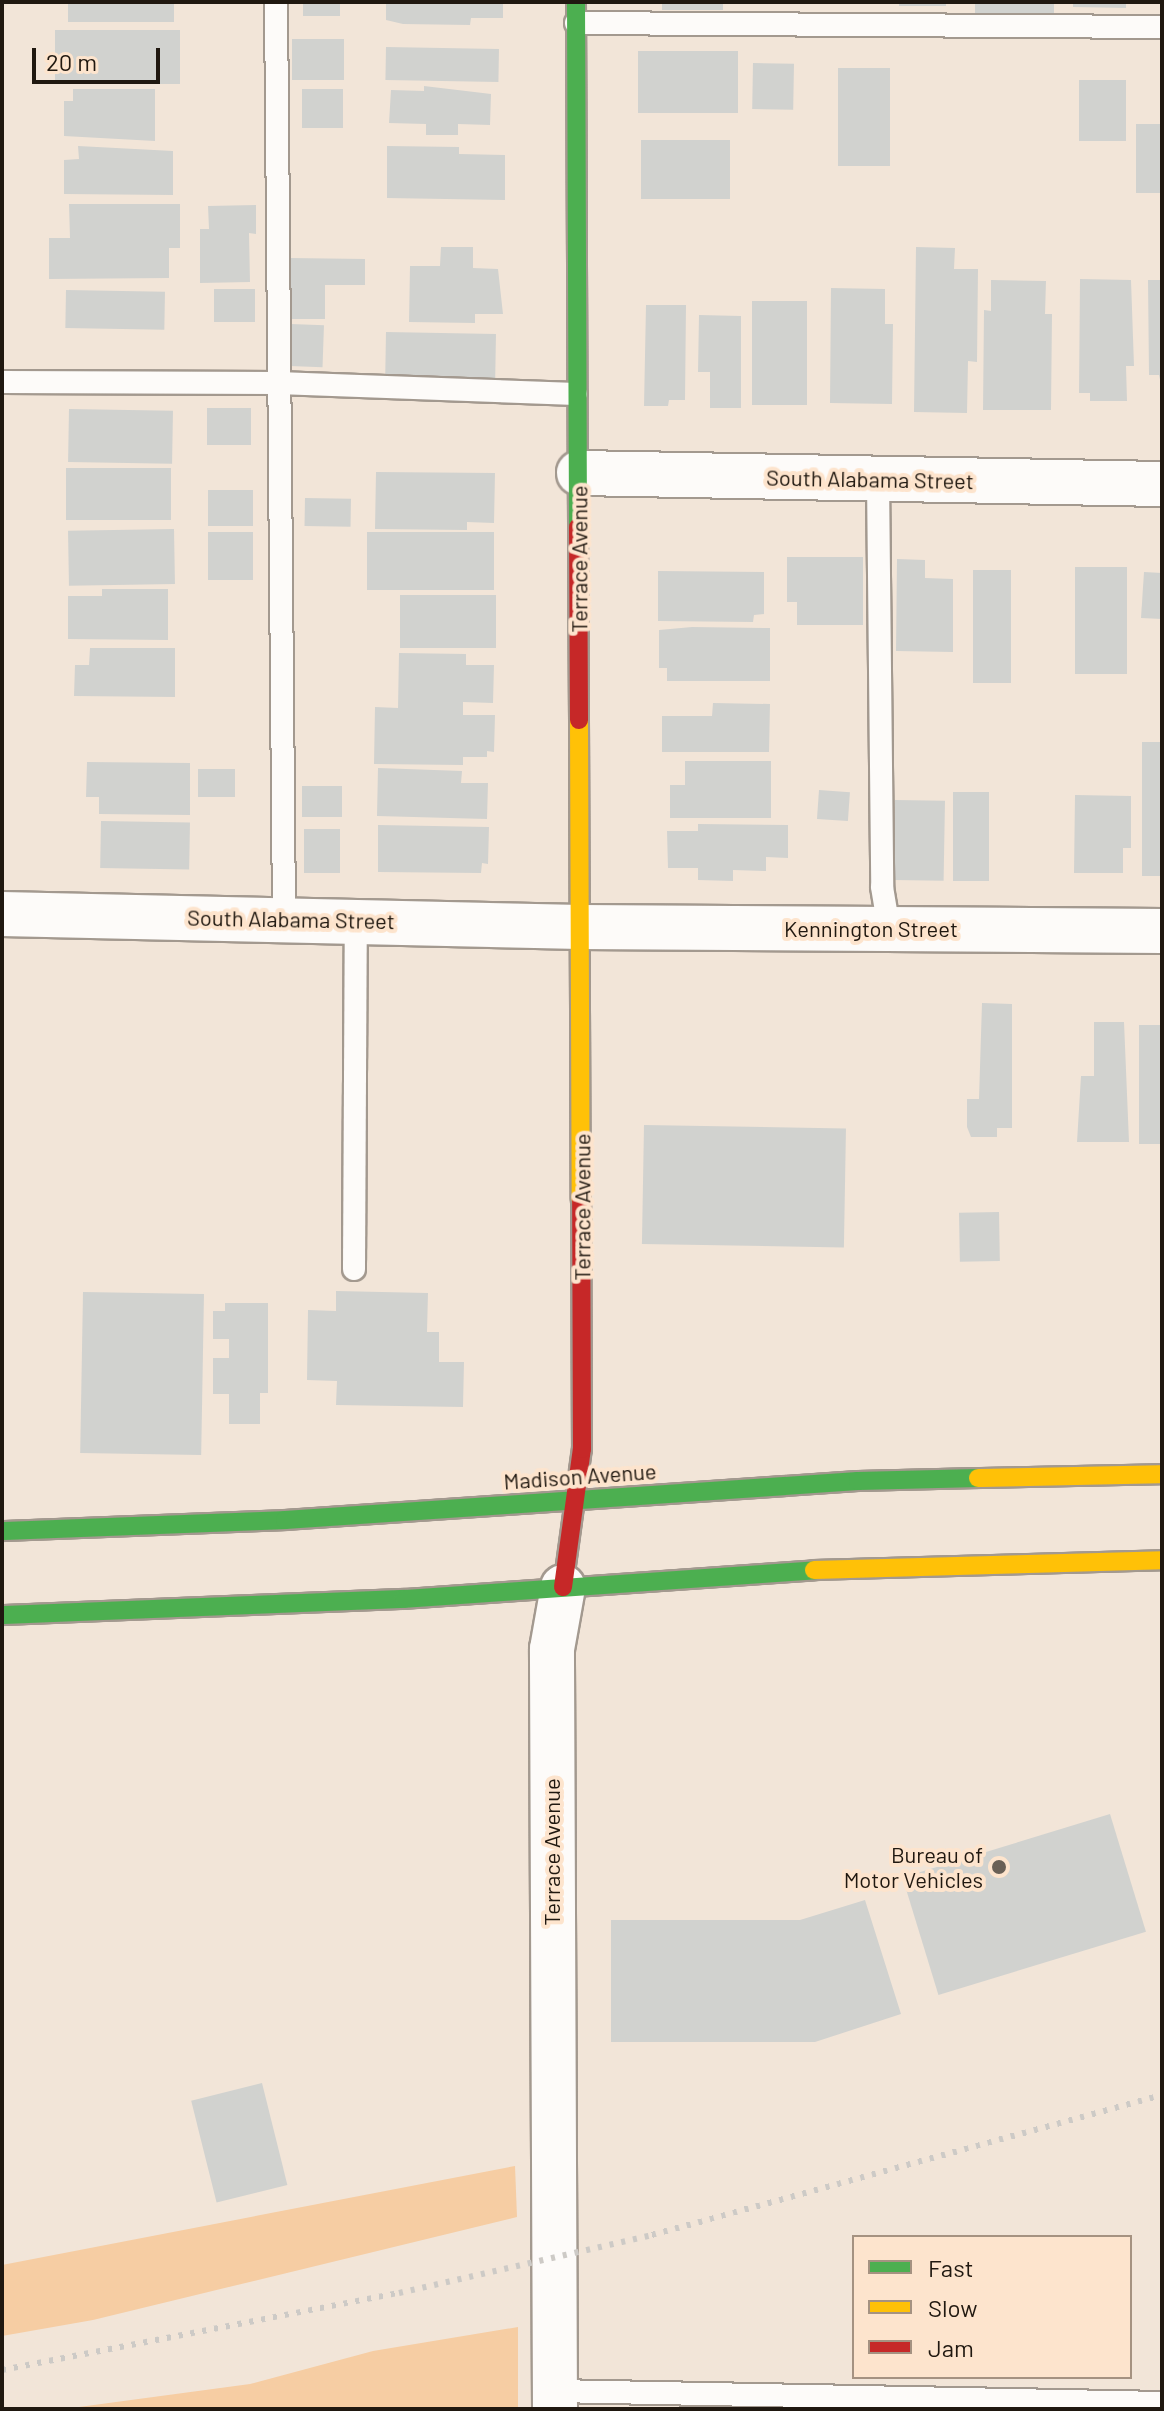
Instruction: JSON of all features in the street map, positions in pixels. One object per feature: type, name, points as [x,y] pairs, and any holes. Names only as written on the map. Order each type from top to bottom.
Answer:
[{"type":"main road","name":"Terrace Avenue","points":[[563,1587],[577,1500],[582,1356],[576,13]]},
{"type":"main road","name":"Madison Avenue","points":[[2,1531],[285,1520],[858,1481],[1162,1474]]},
{"type":"main road","points":[[2,1615],[248,1607],[845,1568],[1162,1560]]},
{"type":"street","name":"South Alabama Street","points":[[579,473],[1162,484]]},
{"type":"street","name":"South Alabama Street","points":[[2,914],[581,927]]},
{"type":"street","name":"Kennington Street","points":[[581,927],[1162,931]]},
{"type":"street","name":"Terrace Avenue","points":[[554,2400],[552,1649],[563,1587]]},
{"type":"lane","points":[[276,2],[284,919]]},
{"type":"lane","points":[[576,13],[1162,27]]},
{"type":"lane","points":[[2,382],[278,383],[576,394]]},
{"type":"lane","points":[[878,479],[882,887],[889,929]]},
{"type":"lane","points":[[354,1269],[356,920]]},
{"type":"lane","points":[[554,2400],[1162,2403]]},
{"type":"shaded area","points":[[515,2166],[517,2217],[93,2320],[2,2336],[2,2265]]},
{"type":"shaded area","points":[[518,2327],[518,2409],[64,2409],[250,2384],[373,2351]]},
{"type":"building","points":[[68,2],[174,2],[174,22],[68,22]]},
{"type":"building","points":[[303,2],[340,2],[340,16],[303,16]]},
{"type":"building","points":[[386,2],[503,2],[503,18],[471,18],[470,25],[403,24],[386,20]]},
{"type":"building","points":[[662,2],[723,2],[723,10],[662,10]]},
{"type":"building","points":[[899,2],[946,2],[946,6],[899,6]]},
{"type":"building","points":[[975,2],[1054,2],[1054,13],[975,13]]},
{"type":"building","points":[[1073,2],[1126,2],[1126,8],[1073,7]]},
{"type":"building","points":[[55,30],[180,30],[180,84],[55,84]]},
{"type":"building","points":[[292,39],[344,39],[344,80],[292,80]]},
{"type":"building","points":[[386,47],[499,49],[498,82],[385,80]]},
{"type":"building","points":[[638,51],[738,51],[738,113],[638,113]]},
{"type":"building","points":[[753,63],[794,64],[793,110],[752,109]]},
{"type":"building","points":[[838,68],[890,68],[890,166],[838,166]]},
{"type":"building","points":[[1079,80],[1126,80],[1126,141],[1079,141]]},
{"type":"building","points":[[424,86],[491,94],[490,125],[458,124],[458,135],[426,135],[426,124],[389,123],[391,90],[424,91]]},
{"type":"building","points":[[73,89],[155,89],[155,141],[64,136],[64,101],[73,101]]},
{"type":"building","points":[[302,89],[343,89],[343,128],[302,128]]},
{"type":"building","points":[[1136,124],[1162,124],[1162,193],[1136,193]]},
{"type":"building","points":[[641,140],[730,140],[730,199],[641,199]]},
{"type":"building","points":[[78,146],[173,151],[173,195],[64,194],[64,160],[79,159]]},
{"type":"building","points":[[387,146],[459,147],[459,154],[505,155],[505,200],[387,198]]},
{"type":"building","points":[[69,204],[180,204],[180,248],[169,248],[169,278],[49,279],[49,238],[70,238]]},
{"type":"building","points":[[256,205],[256,234],[249,233],[250,282],[200,283],[200,229],[209,229],[208,206]]},
{"type":"building","points":[[441,247],[473,247],[473,268],[498,269],[503,314],[475,314],[475,323],[409,322],[410,266],[440,266]]},
{"type":"building","points":[[916,247],[955,248],[954,269],[978,269],[977,362],[968,361],[967,413],[914,412]]},
{"type":"building","points":[[290,258],[365,259],[365,285],[325,285],[325,319],[289,319]]},
{"type":"building","points":[[1080,279],[1131,280],[1134,366],[1126,366],[1127,401],[1090,401],[1090,393],[1079,393]]},
{"type":"building","points":[[991,280],[1046,281],[1045,314],[1052,314],[1051,410],[983,410],[984,310],[991,311]]},
{"type":"building","points":[[1148,280],[1162,280],[1162,389],[1159,375],[1149,375]]},
{"type":"building","points":[[831,288],[885,289],[885,324],[893,324],[892,404],[830,403]]},
{"type":"building","points":[[214,289],[255,289],[255,322],[214,322]]},
{"type":"building","points":[[66,290],[165,292],[164,330],[65,328]]},
{"type":"building","points":[[752,301],[807,301],[807,405],[752,405]]},
{"type":"building","points":[[646,305],[686,305],[685,400],[669,400],[668,406],[644,406]]},
{"type":"building","points":[[699,315],[741,316],[741,408],[710,408],[710,372],[698,372]]},
{"type":"building","points":[[291,324],[324,325],[323,367],[290,366]]},
{"type":"building","points":[[386,332],[496,334],[495,381],[385,379]]},
{"type":"building","points":[[207,408],[251,408],[251,445],[207,445]]},
{"type":"building","points":[[69,409],[173,411],[172,464],[68,462]]},
{"type":"building","points":[[66,468],[171,468],[171,520],[66,520]]},
{"type":"building","points":[[376,472],[495,473],[494,523],[467,522],[467,530],[375,529]]},
{"type":"building","points":[[208,490],[253,490],[253,526],[208,526]]},
{"type":"building","points":[[305,498],[351,499],[351,527],[305,526]]},
{"type":"building","points":[[174,529],[175,584],[69,586],[68,531]]},
{"type":"building","points":[[208,532],[253,532],[253,580],[208,580]]},
{"type":"building","points":[[367,532],[494,532],[494,590],[367,590]]},
{"type":"building","points":[[787,557],[863,557],[863,625],[797,625],[797,602],[787,602]]},
{"type":"building","points":[[897,559],[925,560],[925,578],[953,579],[953,652],[896,651]]},
{"type":"building","points":[[1075,567],[1127,567],[1127,674],[1075,674]]},
{"type":"building","points":[[973,570],[1011,570],[1011,683],[973,683]]},
{"type":"building","points":[[658,571],[764,572],[764,614],[754,615],[753,622],[658,621]]},
{"type":"building","points":[[1144,572],[1162,573],[1162,619],[1141,618]]},
{"type":"building","points":[[102,589],[168,589],[168,640],[68,639],[68,596],[102,596]]},
{"type":"building","points":[[400,595],[496,595],[496,648],[400,648]]},
{"type":"building","points":[[692,627],[770,628],[770,681],[667,681],[667,668],[659,668],[659,630]]},
{"type":"building","points":[[90,648],[175,648],[175,697],[74,696],[75,665],[89,665]]},
{"type":"building","points":[[399,653],[466,654],[466,665],[494,665],[493,703],[463,702],[463,715],[495,715],[494,752],[487,751],[487,757],[463,757],[463,765],[374,764],[375,707],[398,708]]},
{"type":"building","points":[[713,703],[770,704],[769,752],[662,752],[662,716],[712,716]]},
{"type":"building","points":[[1142,742],[1162,742],[1162,876],[1142,876]]},
{"type":"building","points":[[685,761],[771,761],[771,818],[670,818],[670,785],[685,785]]},
{"type":"building","points":[[87,762],[190,763],[190,815],[99,814],[99,797],[86,797]]},
{"type":"building","points":[[378,768],[462,771],[461,783],[488,783],[487,819],[377,816]]},
{"type":"building","points":[[198,769],[235,769],[235,797],[198,797]]},
{"type":"building","points":[[302,786],[342,786],[342,817],[302,817]]},
{"type":"building","points":[[819,790],[850,792],[848,821],[817,819]]},
{"type":"building","points":[[953,792],[989,792],[989,881],[953,881]]},
{"type":"building","points":[[1075,795],[1131,796],[1131,848],[1123,848],[1123,873],[1074,873]]},
{"type":"building","points":[[895,800],[945,801],[944,881],[894,880]]},
{"type":"building","points":[[101,821],[190,823],[189,870],[100,868]]},
{"type":"building","points":[[698,824],[788,825],[788,858],[766,857],[766,871],[733,870],[733,881],[698,880],[698,868],[668,868],[667,831],[698,831]]},
{"type":"building","points":[[378,825],[489,827],[488,864],[482,863],[481,873],[378,872]]},
{"type":"building","points":[[304,829],[340,829],[340,873],[304,873]]},
{"type":"building","points":[[982,1003],[1012,1004],[1012,1128],[997,1128],[997,1137],[971,1137],[967,1127],[967,1099],[979,1099]]},
{"type":"building","points":[[1094,1022],[1124,1022],[1129,1142],[1077,1142],[1081,1076],[1094,1076]]},
{"type":"building","points":[[1139,1025],[1162,1025],[1162,1144],[1139,1144]]},
{"type":"building","points":[[644,1125],[846,1129],[844,1248],[642,1244]]},
{"type":"building","points":[[999,1212],[1000,1261],[960,1262],[959,1213]]},
{"type":"building","points":[[336,1291],[428,1293],[427,1332],[439,1332],[439,1362],[464,1362],[463,1407],[336,1405],[337,1381],[307,1380],[308,1310],[336,1311]]},
{"type":"building","points":[[83,1292],[204,1294],[201,1455],[80,1453]]},
{"type":"building","points":[[225,1303],[268,1303],[268,1393],[260,1393],[260,1424],[229,1424],[229,1394],[213,1394],[213,1358],[229,1358],[229,1339],[213,1339],[213,1311],[225,1311]]},
{"type":"building","points":[[1110,1814],[1146,1932],[938,1995],[902,1877]]},
{"type":"building","points":[[865,1900],[901,2014],[815,2042],[611,2042],[611,1920],[800,1920]]},
{"type":"building","points":[[262,2083],[287,2185],[217,2203],[191,2101]]},
{"type":"railway","points":[[2,2370],[399,2293],[652,2235],[1162,2095]]},
{"type":"traffic: fast","points":[[576,2],[578,527]]},
{"type":"traffic: fast","points":[[2,1531],[285,1520],[858,1481],[978,1478]]},
{"type":"traffic: fast","points":[[2,1615],[404,1599],[814,1570]]},
{"type":"traffic: slow","points":[[579,720],[581,1200]]},
{"type":"traffic: slow","points":[[978,1478],[1162,1474]]},
{"type":"traffic: slow","points":[[814,1570],[1162,1560]]},
{"type":"traffic: jam","points":[[578,527],[579,720]]},
{"type":"traffic: jam","points":[[563,1587],[582,1449],[581,1200]]},
{"type":"place","name":"Bureau of Motor Vehicles","points":[[999,1867]]}]
